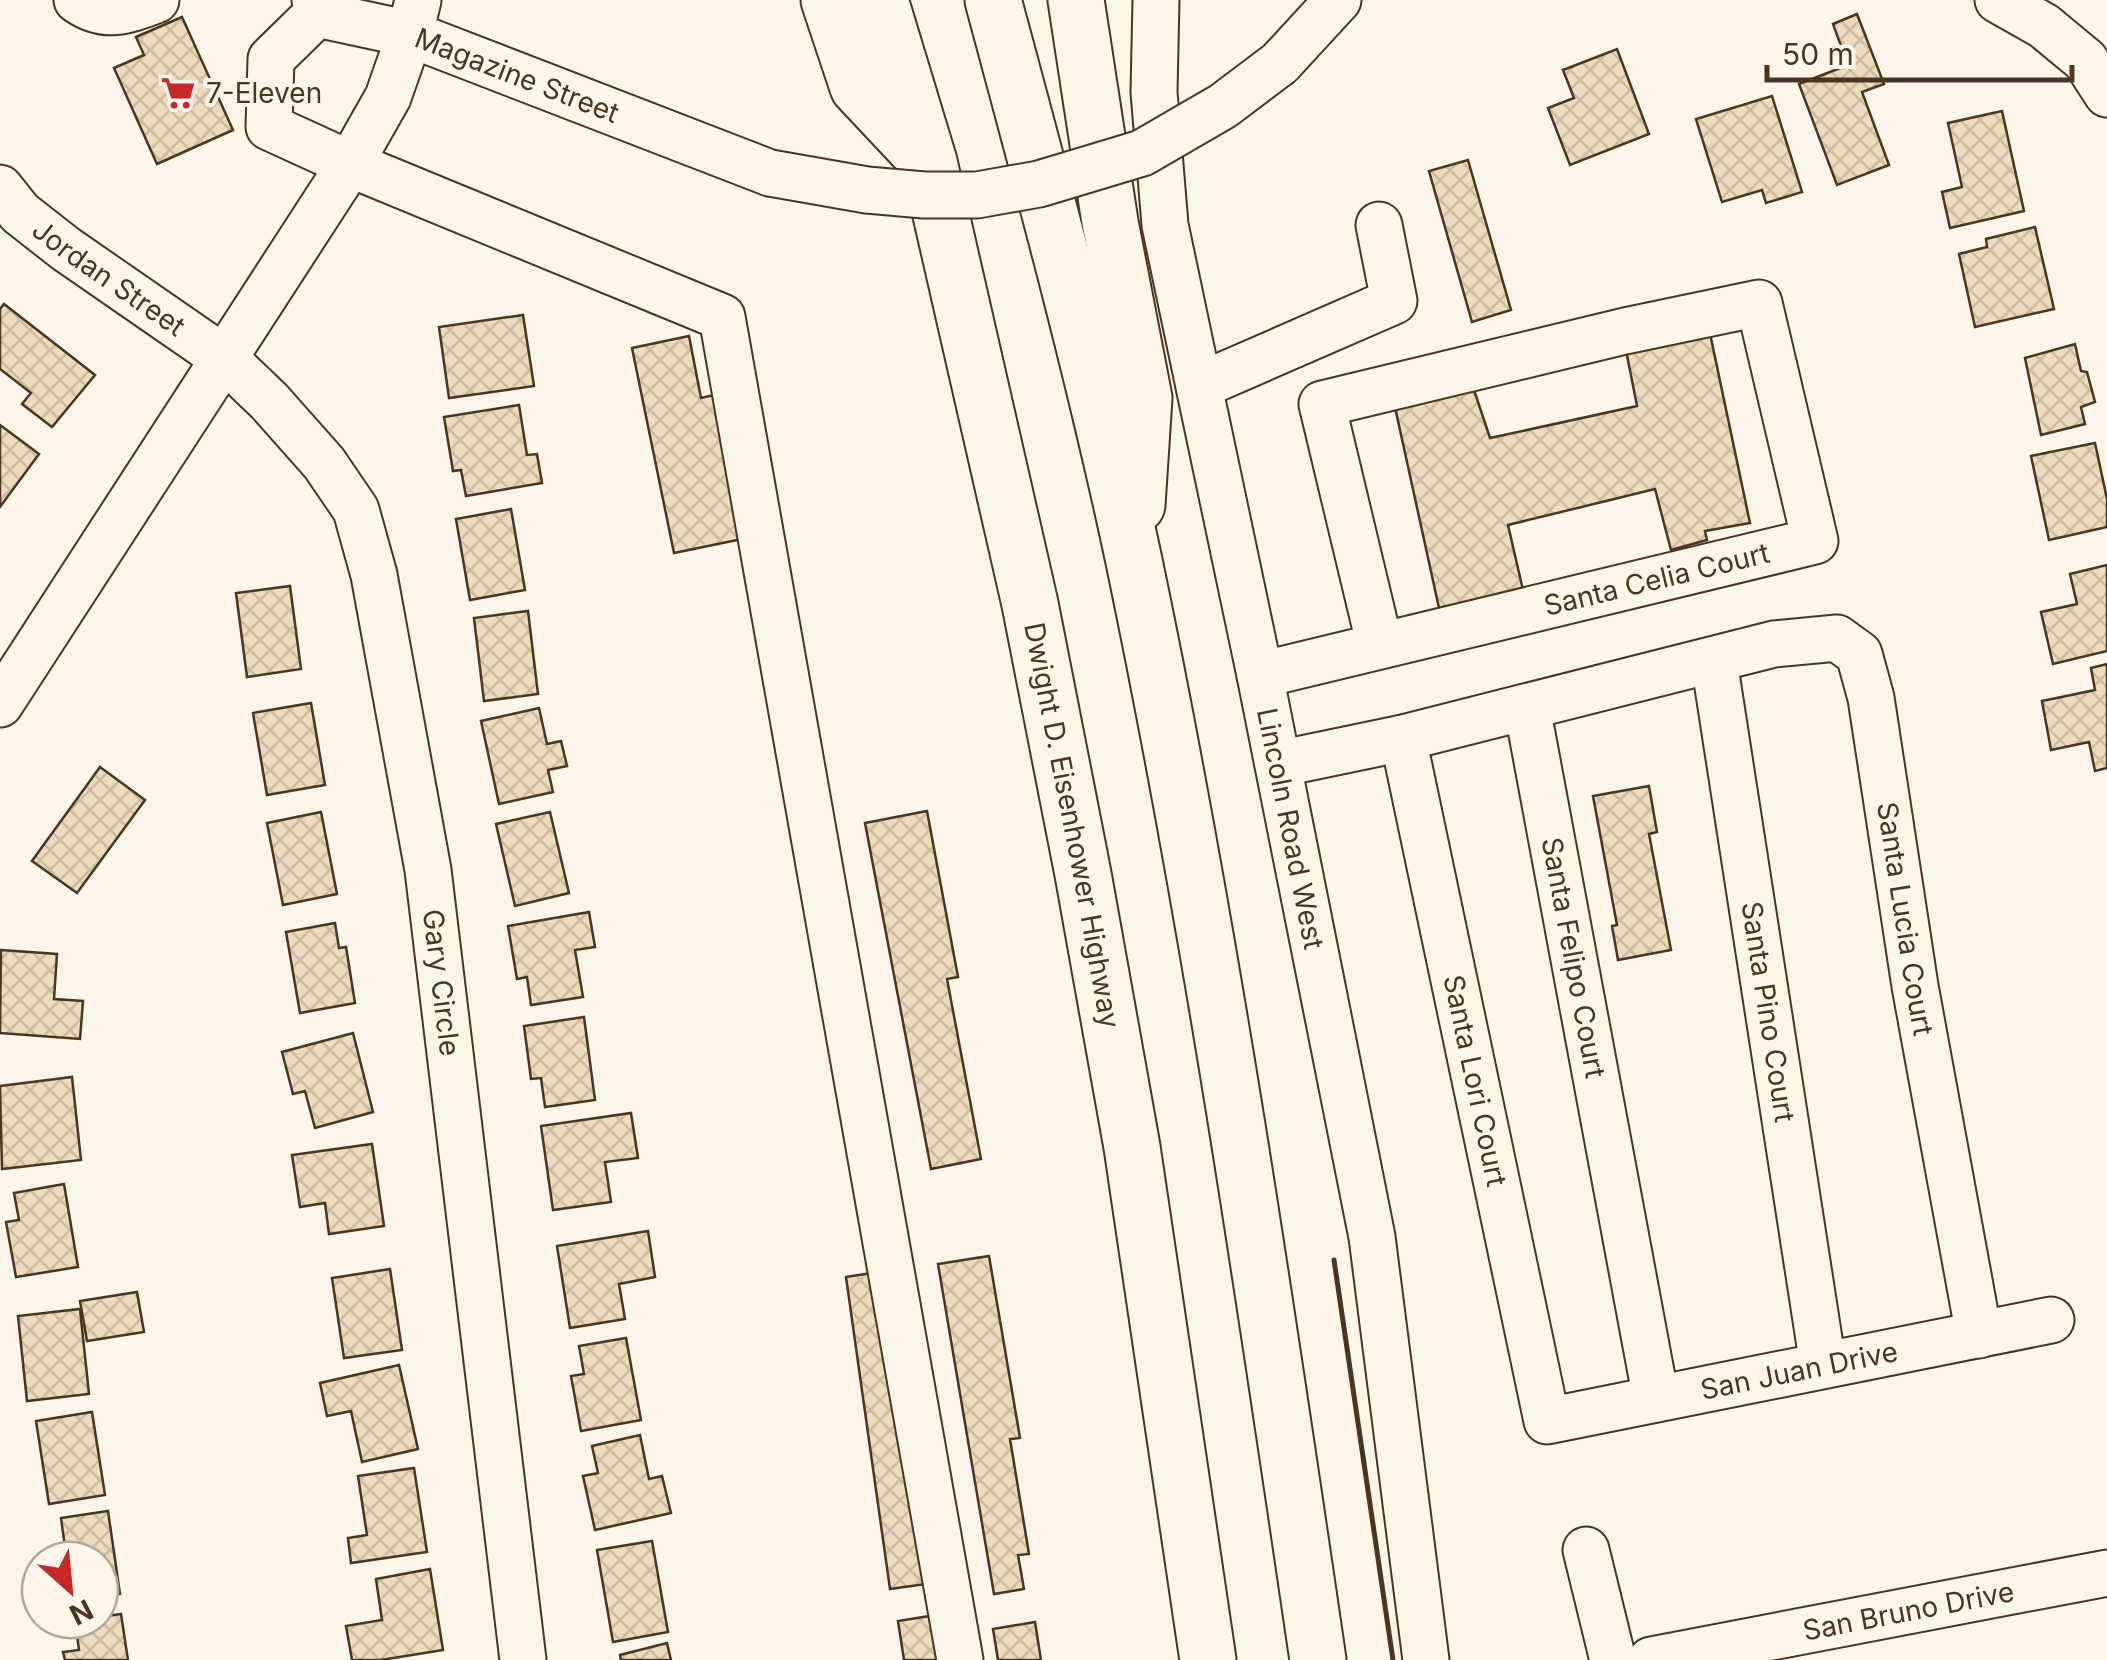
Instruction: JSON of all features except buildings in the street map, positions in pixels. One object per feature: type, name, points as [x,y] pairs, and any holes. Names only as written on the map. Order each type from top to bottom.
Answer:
[{"type":"highway","points":[[829,0],[858,87],[929,162]]},
{"type":"highway","name":"Dwight D. Eisenhower Highway","points":[[880,0],[929,162],[1030,604],[1084,874],[1132,1146],[1208,1660]]},
{"type":"highway","points":[[993,0],[1134,558],[1219,1006],[1318,1660]]},
{"type":"highway","points":[[1076,0],[1110,222],[1144,398],[1134,558]]},
{"type":"street","points":[[78,0],[88,8],[109,14],[156,0]]},
{"type":"street","name":"Lincoln Road West","points":[[1156,0],[1154,92],[1165,225],[1372,1237],[1426,1660]]},
{"type":"street","name":"Magazine Street","points":[[0,704],[350,164],[388,97],[414,17],[770,173],[867,190],[978,195],[1039,184],[1142,154],[1222,106],[1280,63],[1338,0]]},
{"type":"street","points":[[1998,0],[2054,13],[2107,94]]},
{"type":"street","points":[[414,17],[316,7],[270,58],[269,127],[722,317],[960,1660]]},
{"type":"street","name":"Jordan Street","points":[[0,188],[20,213],[66,249],[226,359]]},
{"type":"street","points":[[1199,386],[1394,301],[1379,226]]},
{"type":"street","name":"Santa Celia Court","points":[[1260,675],[1816,541],[1759,303],[1625,330],[1322,404],[1380,646]]},
{"type":"street","name":"Gary Circle","points":[[226,359],[269,400],[356,510],[374,575],[428,870],[523,1660]]},
{"type":"street","name":"Santa Lucia Court","points":[[1714,660],[1774,644],[1837,638],[1859,654],[1871,698],[1915,986],[1979,1334]]},
{"type":"street","points":[[1278,764],[1403,738],[1714,660]]},
{"type":"street","name":"Santa Pino Court","points":[[1714,660],[1823,1365]]},
{"type":"street","name":"Santa Felipo Court","points":[[1527,707],[1656,1399]]},
{"type":"street","name":"Santa Lori Court","points":[[1403,738],[1547,1421]]},
{"type":"street","name":"San Juan Drive","points":[[1547,1421],[2051,1320]]},
{"type":"street","points":[[1586,1550],[1613,1660]]},
{"type":"street","name":"San Bruno Drive","points":[[1652,1660],[1799,1646],[2107,1574]]},
{"type":"wall","points":[[1334,1260],[1393,1660]]},
{"type":"place","name":"7-Eleven","points":[[178,93]]}]
